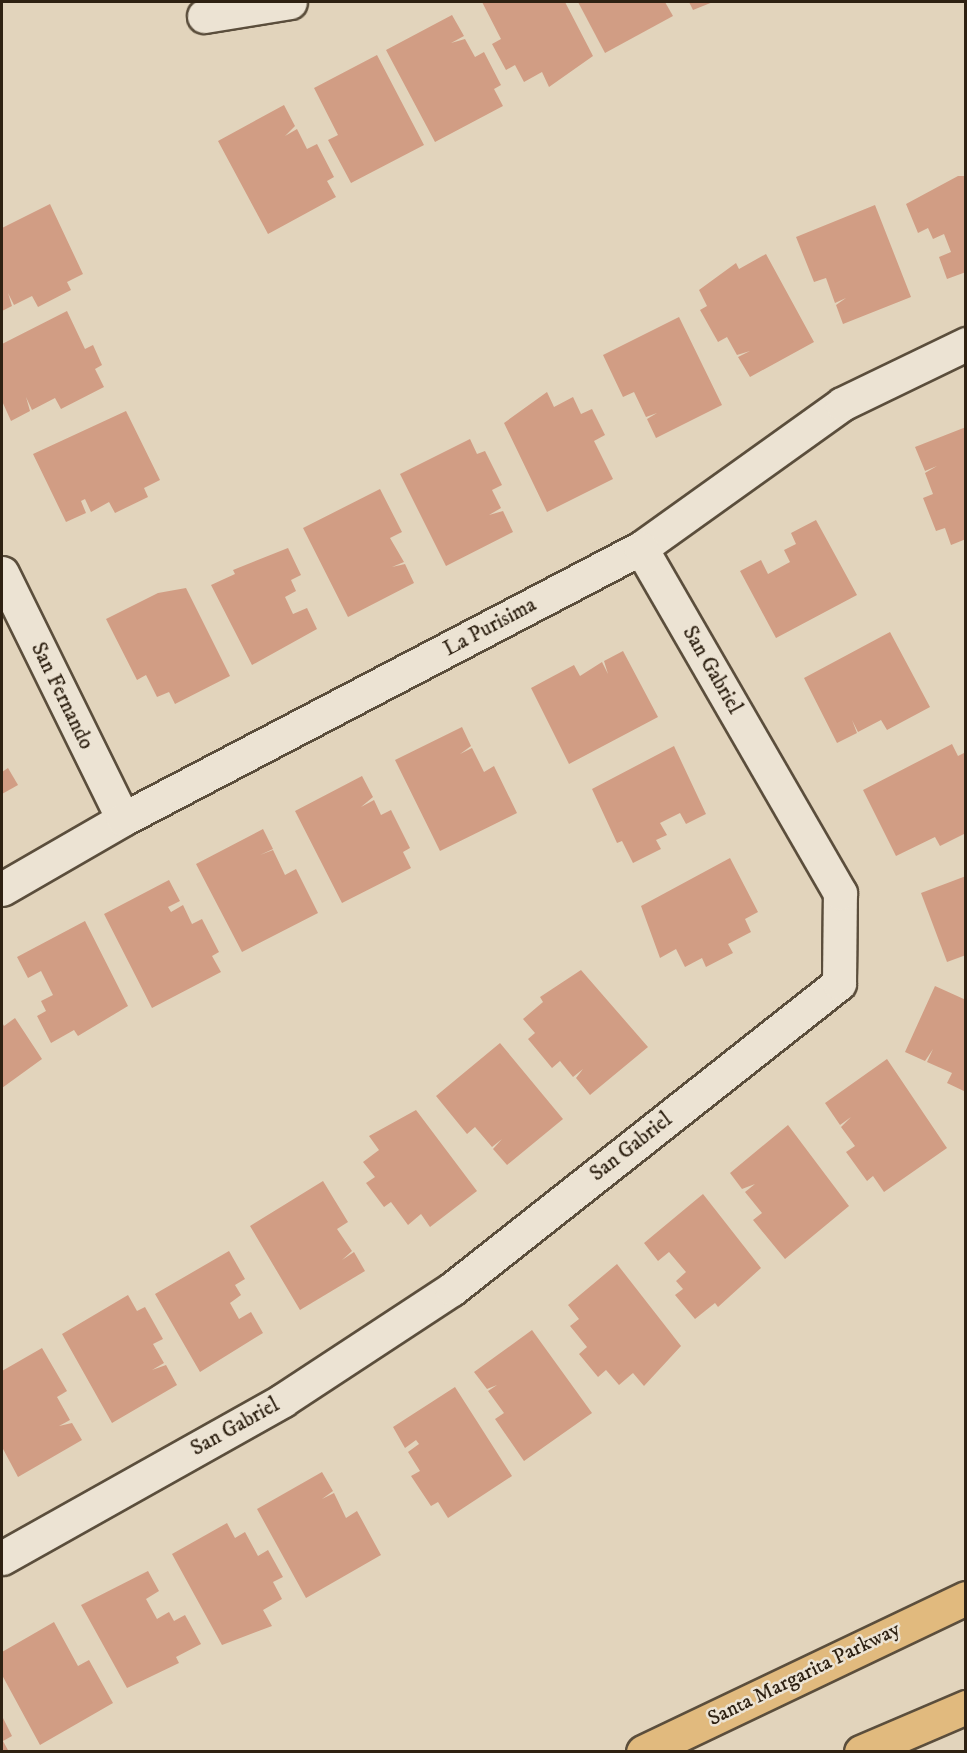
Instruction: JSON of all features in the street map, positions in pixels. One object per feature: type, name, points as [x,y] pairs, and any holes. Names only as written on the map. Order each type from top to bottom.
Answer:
[{"type":"main road","name":"Santa Margarita Parkway","points":[[643,1752],[966,1598]]},
{"type":"main road","points":[[861,1752],[966,1707]]},
{"type":"street","points":[[204,16],[290,2]]},
{"type":"street","name":"La Purisima","points":[[2,889],[123,819],[641,548],[842,404],[966,344]]},
{"type":"street","name":"San Gabriel","points":[[2,1558],[283,1400],[452,1289],[839,983],[840,893],[641,548]]},
{"type":"street","name":"San Fernando","points":[[2,573],[123,819]]},
{"type":"building","points":[[482,2],[565,2],[593,56],[549,87],[542,72],[524,82],[515,65],[506,70],[492,44],[501,39]]},
{"type":"building","points":[[578,2],[665,2],[673,16],[605,53]]},
{"type":"building","points":[[689,2],[713,2],[693,10]]},
{"type":"building","points":[[452,15],[464,36],[451,43],[465,39],[475,57],[484,52],[501,85],[494,89],[503,106],[435,142],[386,50]]},
{"type":"building","points":[[377,55],[424,145],[351,183],[328,140],[338,135],[314,88]]},
{"type":"building","points":[[284,105],[295,126],[285,136],[297,129],[307,149],[317,144],[334,177],[327,181],[336,197],[268,234],[218,141]]},
{"type":"building","points":[[958,176],[966,176],[966,272],[947,279],[939,257],[951,252],[944,234],[933,239],[928,228],[918,233],[906,204]]},
{"type":"building","points":[[50,204],[83,274],[67,282],[71,290],[38,307],[32,296],[14,305],[8,293],[12,306],[2,311],[2,228]]},
{"type":"building","points":[[875,205],[911,297],[843,324],[836,305],[846,298],[835,303],[826,278],[814,282],[796,237]]},
{"type":"building","points":[[766,254],[814,342],[750,377],[738,357],[750,351],[737,355],[727,337],[718,342],[700,310],[707,306],[699,290],[736,263],[739,269]]},
{"type":"building","points":[[67,311],[85,349],[93,345],[102,365],[95,369],[104,387],[61,409],[55,398],[32,410],[26,397],[30,411],[11,421],[2,401],[2,344]]},
{"type":"building","points":[[679,317],[722,405],[656,438],[647,419],[657,413],[646,417],[634,392],[623,397],[603,355]]},
{"type":"building","points":[[547,392],[554,407],[573,397],[581,414],[592,409],[605,435],[594,441],[613,479],[547,512],[504,423]]},
{"type":"building","points":[[126,411],[160,480],[144,488],[148,497],[115,513],[109,502],[91,512],[85,499],[81,501],[86,513],[66,522],[33,454]]},
{"type":"building","points":[[966,427],[966,539],[951,545],[945,528],[936,531],[923,498],[933,494],[925,473],[937,466],[925,471],[915,447]]},
{"type":"building","points":[[470,439],[477,454],[485,451],[502,485],[492,490],[501,508],[489,515],[503,511],[513,532],[446,566],[400,474]]},
{"type":"building","points":[[380,489],[402,532],[390,538],[404,562],[392,567],[405,564],[414,583],[348,617],[303,528]]},
{"type":"building","points":[[816,520],[857,595],[776,638],[740,571],[761,560],[768,574],[790,562],[784,550],[796,544],[791,533]]},
{"type":"building","points":[[288,548],[301,575],[291,580],[296,591],[285,597],[293,614],[307,608],[317,629],[252,665],[211,585],[235,574],[233,570]]},
{"type":"building","points":[[186,588],[230,676],[175,704],[169,692],[157,697],[146,675],[137,680],[106,619],[158,593]]},
{"type":"building","points":[[890,632],[930,707],[887,730],[881,720],[858,732],[852,720],[857,733],[837,743],[804,678]]},
{"type":"building","points":[[623,651],[658,717],[569,764],[531,688],[574,665],[580,676],[602,662],[608,674],[604,661]]},
{"type":"building","points":[[462,727],[471,746],[460,754],[472,748],[484,772],[494,766],[517,813],[440,851],[395,760]]},
{"type":"building","points":[[952,744],[958,756],[966,752],[966,833],[940,846],[935,837],[896,856],[863,790]]},
{"type":"building","points":[[674,746],[706,814],[686,824],[680,813],[660,823],[667,835],[656,840],[661,849],[633,863],[622,841],[617,843],[592,789]]},
{"type":"building","points":[[8,768],[18,785],[2,794],[2,772]]},
{"type":"building","points":[[362,776],[373,797],[361,807],[374,800],[381,815],[391,810],[410,848],[403,852],[411,868],[342,903],[295,811]]},
{"type":"building","points":[[263,829],[273,849],[260,855],[273,850],[285,875],[296,869],[318,913],[242,952],[196,864]]},
{"type":"building","points":[[730,858],[758,912],[745,919],[751,932],[728,944],[733,953],[706,967],[702,958],[685,967],[676,949],[660,958],[641,906]]},
{"type":"building","points":[[966,876],[966,955],[947,962],[921,893]]},
{"type":"building","points":[[169,880],[180,901],[168,907],[171,912],[183,905],[192,924],[202,919],[219,952],[212,956],[221,972],[152,1008],[104,914]]},
{"type":"building","points":[[85,921],[128,1006],[78,1036],[74,1030],[51,1043],[37,1016],[46,1011],[41,1001],[53,995],[41,971],[28,978],[17,957]]},
{"type":"building","points":[[581,970],[648,1047],[590,1095],[576,1078],[583,1069],[573,1077],[560,1061],[552,1068],[528,1039],[535,1033],[523,1019],[543,1002],[540,997]]},
{"type":"building","points":[[935,986],[966,1000],[966,1092],[947,1083],[952,1073],[927,1062],[933,1049],[925,1061],[905,1052]]},
{"type":"building","points":[[15,1018],[42,1059],[2,1088],[2,1022],[4,1026]]},
{"type":"building","points":[[500,1043],[563,1119],[507,1165],[493,1149],[502,1139],[492,1147],[475,1127],[467,1134],[436,1096]]},
{"type":"building","points":[[887,1059],[947,1148],[884,1192],[873,1176],[867,1181],[846,1152],[855,1146],[841,1127],[851,1117],[840,1125],[825,1103]]},
{"type":"building","points":[[416,1110],[477,1191],[430,1227],[421,1214],[408,1225],[391,1202],[384,1207],[366,1183],[375,1177],[363,1162],[379,1150],[369,1136]]},
{"type":"building","points":[[788,1125],[849,1206],[785,1259],[753,1220],[762,1213],[745,1192],[755,1184],[742,1189],[730,1173]]},
{"type":"building","points":[[323,1181],[348,1222],[337,1229],[352,1251],[342,1260],[354,1252],[365,1271],[300,1310],[250,1226]]},
{"type":"building","points":[[703,1194],[761,1268],[718,1307],[715,1303],[695,1319],[675,1295],[683,1289],[676,1281],[686,1272],[669,1252],[658,1261],[644,1243]]},
{"type":"building","points":[[229,1251],[245,1279],[235,1285],[241,1295],[230,1303],[239,1319],[251,1312],[263,1333],[200,1372],[155,1294]]},
{"type":"building","points":[[617,1264],[681,1346],[644,1386],[633,1373],[619,1385],[606,1370],[598,1377],[579,1354],[587,1347],[570,1326],[579,1319],[568,1305]]},
{"type":"building","points":[[128,1295],[137,1311],[145,1307],[163,1339],[153,1344],[164,1363],[152,1370],[166,1365],[177,1385],[112,1423],[62,1334]]},
{"type":"building","points":[[532,1330],[592,1413],[524,1461],[495,1419],[504,1413],[488,1391],[497,1385],[487,1389],[474,1372]]},
{"type":"building","points":[[42,1348],[67,1391],[57,1397],[70,1420],[59,1426],[72,1423],[82,1440],[18,1477],[2,1447],[2,1371]]},
{"type":"building","points":[[455,1387],[512,1476],[448,1518],[438,1502],[431,1506],[411,1476],[420,1471],[408,1452],[419,1444],[416,1440],[405,1448],[393,1427]]},
{"type":"building","points":[[322,1472],[333,1491],[322,1499],[334,1493],[346,1518],[357,1511],[381,1555],[306,1598],[257,1509]]},
{"type":"building","points":[[227,1523],[235,1538],[245,1532],[258,1556],[268,1550],[283,1577],[273,1582],[282,1599],[263,1610],[272,1626],[222,1645],[172,1554]]},
{"type":"building","points":[[148,1571],[159,1591],[146,1599],[157,1619],[169,1612],[174,1621],[185,1615],[201,1644],[176,1657],[179,1663],[127,1688],[81,1605]]},
{"type":"building","points":[[54,1622],[78,1666],[89,1660],[113,1703],[40,1745],[2,1675],[2,1652]]},
{"type":"building","points":[[2,1716],[12,1736],[3,1741],[9,1752],[2,1752]]}]
